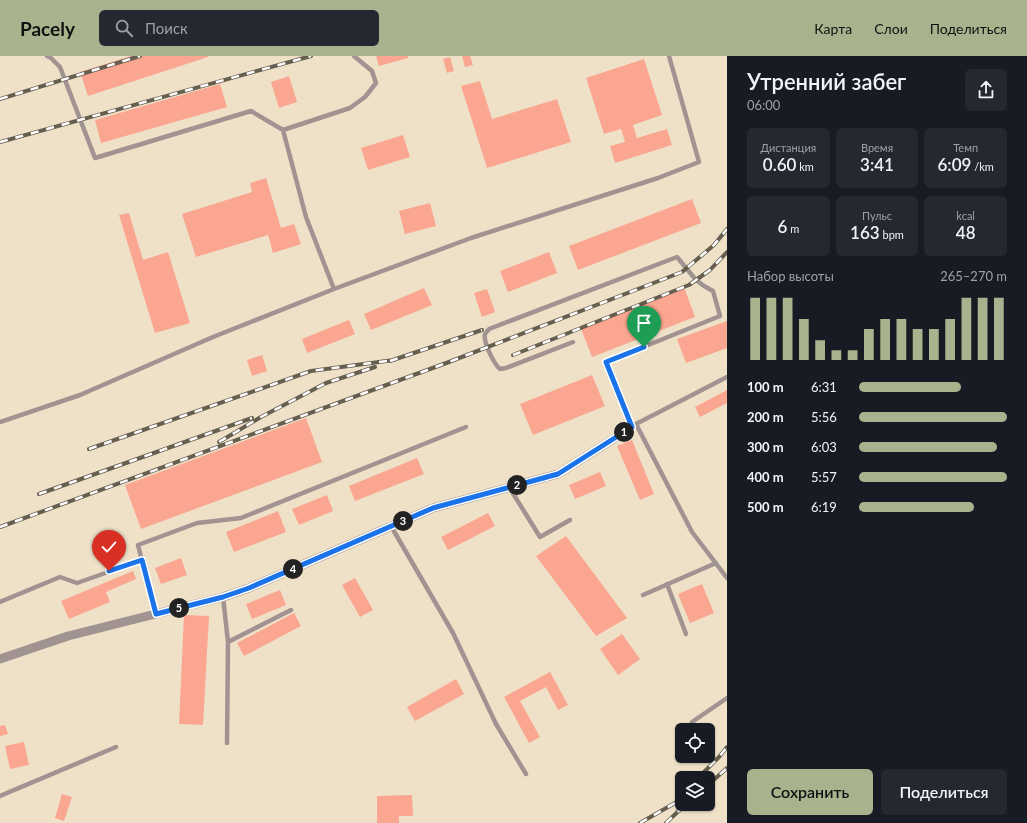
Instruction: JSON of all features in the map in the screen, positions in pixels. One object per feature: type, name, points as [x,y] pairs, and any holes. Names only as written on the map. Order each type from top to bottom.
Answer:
[{"type":"street","points":[[0,659],[68,636],[223,597],[249,588],[433,508],[558,474],[631,427]]},
{"type":"lane","points":[[47,56],[60,67],[96,158],[251,111],[283,130],[306,217],[334,289]]},
{"type":"lane","points":[[283,130],[350,108],[365,97],[376,83],[372,71],[354,56]]},
{"type":"lane","points":[[0,422],[80,396],[213,337],[334,289],[471,238],[658,178],[699,162],[669,56]]},
{"type":"lane","points":[[573,342],[500,369],[496,365],[485,341],[485,334],[489,329],[677,256],[696,280],[713,291],[720,316],[606,362],[631,427],[692,532],[727,578]]},
{"type":"lane","points":[[631,427],[727,377]]},
{"type":"lane","points":[[156,614],[138,545],[198,523],[241,518],[466,427]]},
{"type":"lane","points":[[509,487],[540,537],[570,520]]},
{"type":"lane","points":[[391,526],[453,633],[496,724],[526,774]]},
{"type":"lane","points":[[0,602],[60,577],[77,583],[142,560]]},
{"type":"lane","points":[[643,595],[716,563]]},
{"type":"lane","points":[[667,584],[686,634]]},
{"type":"lane","points":[[223,597],[228,642],[227,743]]},
{"type":"lane","points":[[228,642],[291,610]]},
{"type":"lane","points":[[692,722],[727,698]]},
{"type":"lane","points":[[0,796],[116,746]]},
{"type":"building","points":[[131,56],[208,57],[88,96],[80,72]]},
{"type":"building","points":[[376,56],[408,56],[408,58],[379,66]]},
{"type":"building","points":[[462,56],[470,56],[473,65],[465,67]]},
{"type":"building","points":[[450,57],[454,71],[447,73],[443,59]]},
{"type":"building","points":[[644,59],[662,115],[633,125],[637,138],[667,129],[672,145],[615,163],[610,146],[625,142],[621,129],[604,134],[586,78]]},
{"type":"building","points":[[289,76],[297,102],[279,108],[271,82]]},
{"type":"building","points":[[480,81],[492,119],[557,99],[571,142],[487,168],[461,86]]},
{"type":"building","points":[[220,84],[227,107],[101,143],[95,120]]},
{"type":"building","points":[[403,135],[410,157],[368,170],[361,148]]},
{"type":"building","points":[[266,178],[281,228],[294,224],[301,244],[273,253],[268,235],[196,257],[182,214],[252,192],[250,183]]},
{"type":"building","points":[[692,199],[701,223],[578,270],[569,246]]},
{"type":"building","points":[[430,203],[436,226],[405,234],[399,211]]},
{"type":"building","points":[[129,213],[143,260],[168,252],[190,323],[155,333],[119,215]]},
{"type":"building","points":[[549,252],[557,273],[508,292],[500,271]]},
{"type":"building","points":[[684,287],[695,317],[592,357],[580,326]]},
{"type":"building","points":[[424,288],[432,305],[371,330],[364,314]]},
{"type":"building","points":[[487,289],[495,312],[482,317],[474,293]]},
{"type":"building","points":[[349,320],[355,334],[307,353],[302,339]]},
{"type":"building","points":[[727,321],[727,348],[686,363],[677,339]]},
{"type":"building","points":[[262,355],[267,371],[252,376],[247,360]]},
{"type":"building","points":[[592,375],[605,406],[533,435],[520,404]]},
{"type":"building","points":[[727,390],[727,403],[700,417],[695,407]]},
{"type":"building","points":[[306,418],[322,462],[141,529],[125,485]]},
{"type":"building","points":[[632,440],[654,494],[640,500],[617,446]]},
{"type":"building","points":[[417,458],[424,474],[355,501],[349,486]]},
{"type":"building","points":[[600,472],[606,486],[575,499],[569,485]]},
{"type":"building","points":[[327,495],[333,511],[299,525],[292,509]]},
{"type":"building","points":[[278,511],[286,532],[234,552],[226,532]]},
{"type":"building","points":[[488,513],[495,526],[448,550],[441,537]]},
{"type":"building","points":[[566,536],[627,618],[596,636],[536,556]]},
{"type":"building","points":[[181,558],[187,575],[161,584],[155,568]]},
{"type":"building","points":[[133,571],[136,579],[106,592],[110,602],[69,619],[61,601]]},
{"type":"building","points":[[355,578],[373,610],[360,617],[342,585]]},
{"type":"building","points":[[702,584],[714,613],[690,623],[678,594]]},
{"type":"building","points":[[280,590],[286,605],[252,619],[246,604]]},
{"type":"building","points":[[294,613],[301,626],[244,656],[237,643]]},
{"type":"building","points":[[184,615],[209,616],[203,725],[179,724]]},
{"type":"building","points":[[622,634],[640,659],[618,675],[600,649]]},
{"type":"building","points":[[550,672],[568,705],[558,710],[546,687],[520,701],[540,737],[529,743],[504,697]]},
{"type":"building","points":[[456,679],[464,694],[415,721],[407,707]]},
{"type":"building","points":[[5,725],[8,734],[0,736],[0,726]]},
{"type":"building","points":[[24,742],[29,765],[10,769],[5,746]]},
{"type":"building","points":[[62,794],[72,797],[64,821],[55,818]]},
{"type":"building","points":[[412,795],[413,816],[399,816],[399,823],[377,823],[377,796]]},
{"type":"railway","points":[[0,99],[140,56]]},
{"type":"railway","points":[[0,142],[311,56]]},
{"type":"railway","points":[[0,527],[449,362],[682,272],[714,245],[727,229]]},
{"type":"railway","points":[[513,355],[689,285],[710,270],[727,252]]},
{"type":"railway","points":[[390,361],[482,330]]},
{"type":"railway","points":[[89,449],[311,371],[394,360]]},
{"type":"railway","points":[[219,442],[261,417],[326,383],[375,367]]},
{"type":"railway","points":[[39,494],[252,418]]},
{"type":"railway","points":[[705,771],[727,747]]},
{"type":"railway","points":[[715,779],[727,768]]},
{"type":"railway","points":[[640,823],[675,803]]},
{"type":"railway","points":[[666,823],[679,811]]},
{"type":"route","points":[[109,571],[142,560],[156,614],[223,597],[249,588],[433,508],[558,474],[632,427],[606,362],[644,347]]}]
